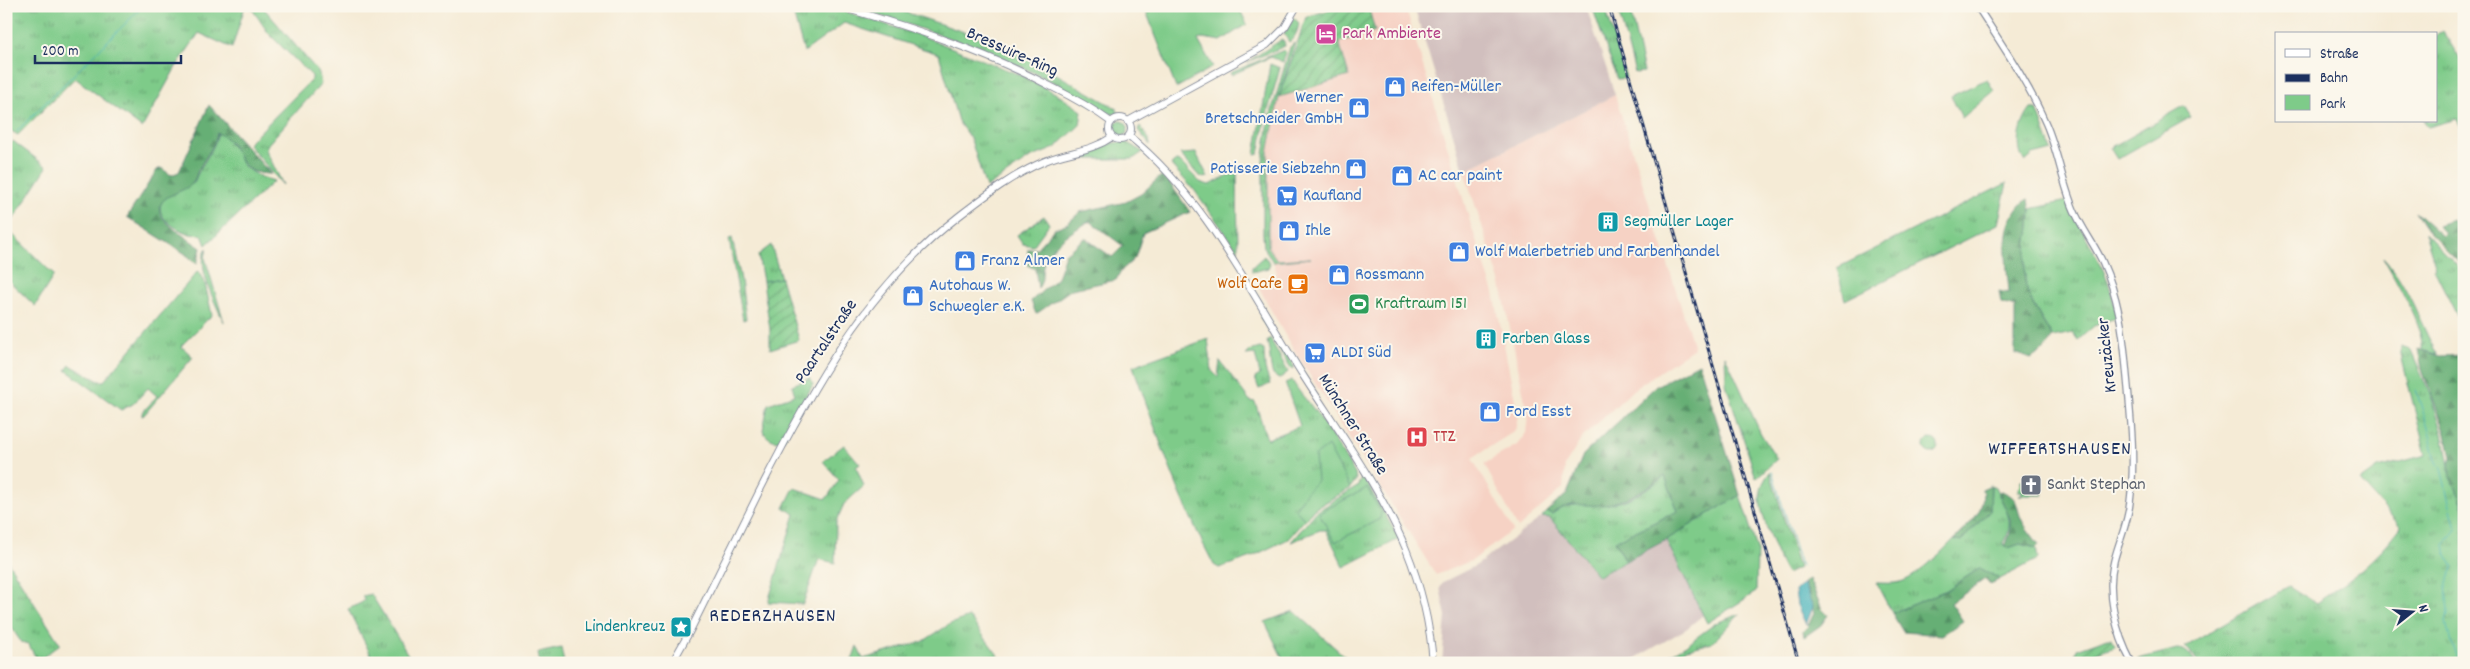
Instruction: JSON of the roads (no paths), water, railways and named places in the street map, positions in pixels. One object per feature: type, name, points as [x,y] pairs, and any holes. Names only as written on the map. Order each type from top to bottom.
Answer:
[{"type":"main road","name":"Bressuire-Ring","points":[[837,6],[946,40],[992,58],[1060,91],[1110,122]]},
{"type":"main road","points":[[1128,121],[1131,127],[1129,136],[1122,140],[1112,137],[1108,129],[1110,122],[1118,118],[1128,121],[1267,45],[1285,27],[1298,6]]},
{"type":"main road","name":"Münchner Straße","points":[[1129,136],[1174,179],[1194,202],[1376,491],[1405,547],[1420,590],[1428,615],[1433,663]]},
{"type":"main road","name":"Paartalstraße","points":[[672,663],[814,386],[848,332],[886,284],[933,238],[958,217],[1000,187],[1044,161],[1059,155],[1090,149],[1112,137]]},
{"type":"street","name":"Kreuzäcker","points":[[1977,6],[2027,83],[2047,126],[2065,188],[2075,212],[2103,262],[2118,305],[2126,365],[2132,469],[2129,511],[2114,561],[2111,583],[2119,632],[2132,663]]},
{"type":"water","points":[[1803,583],[1813,607],[1806,625],[1797,605],[1795,591]]},
{"type":"waterway","points":[[17,131],[143,6]]},
{"type":"waterway","points":[[6,135],[10,140]]},
{"type":"waterway","points":[[6,145],[11,139]]},
{"type":"waterway","points":[[2416,390],[2436,460],[2441,469],[2456,529],[2445,545],[2447,555],[2454,567],[2446,582],[2448,614],[2446,622],[2451,643],[2459,663]]},
{"type":"waterway","points":[[1772,472],[1801,566]]},
{"type":"railway","points":[[1609,6],[1799,663]]},
{"type":"place","name":"Park Ambiente","points":[[1326,34]]},
{"type":"place","name":"Reifen-Müller","points":[[1395,87]]},
{"type":"place","name":"Werner Bretschneider GmbH","points":[[1359,108]]},
{"type":"place","name":"Patisserie Siebzehn","points":[[1356,169]]},
{"type":"place","name":"AC car paint","points":[[1402,176]]},
{"type":"place","name":"Kaufland","points":[[1287,196]]},
{"type":"place","name":"Segmüller Lager","points":[[1608,222]]},
{"type":"place","name":"Ihle","points":[[1289,231]]},
{"type":"place","name":"Wolf Malerbetrieb und Farbenhandel","points":[[1459,252]]},
{"type":"place","name":"Franz Almer","points":[[965,261]]},
{"type":"place","name":"Rossmann","points":[[1339,275]]},
{"type":"place","name":"Wolf Cafe","points":[[1298,284]]},
{"type":"place","name":"Autohaus W. Schwegler e.K.","points":[[913,296]]},
{"type":"place","name":"Kraftraum 151","points":[[1359,304]]},
{"type":"place","name":"Farben Glass","points":[[1486,339]]},
{"type":"place","name":"ALDI Süd","points":[[1315,353]]},
{"type":"place","name":"Ford Esst","points":[[1490,412]]},
{"type":"place","name":"TTZ","points":[[1417,437]]},
{"type":"place","name":"Sankt Stephan","points":[[2031,485]]},
{"type":"place","name":"Lindenkreuz","points":[[681,627]]},
{"type":"district","name":"WIFFERTSHAUSEN","points":[[2060,450]]},
{"type":"district","name":"REDERZHAUSEN","points":[[773,617]]}]
